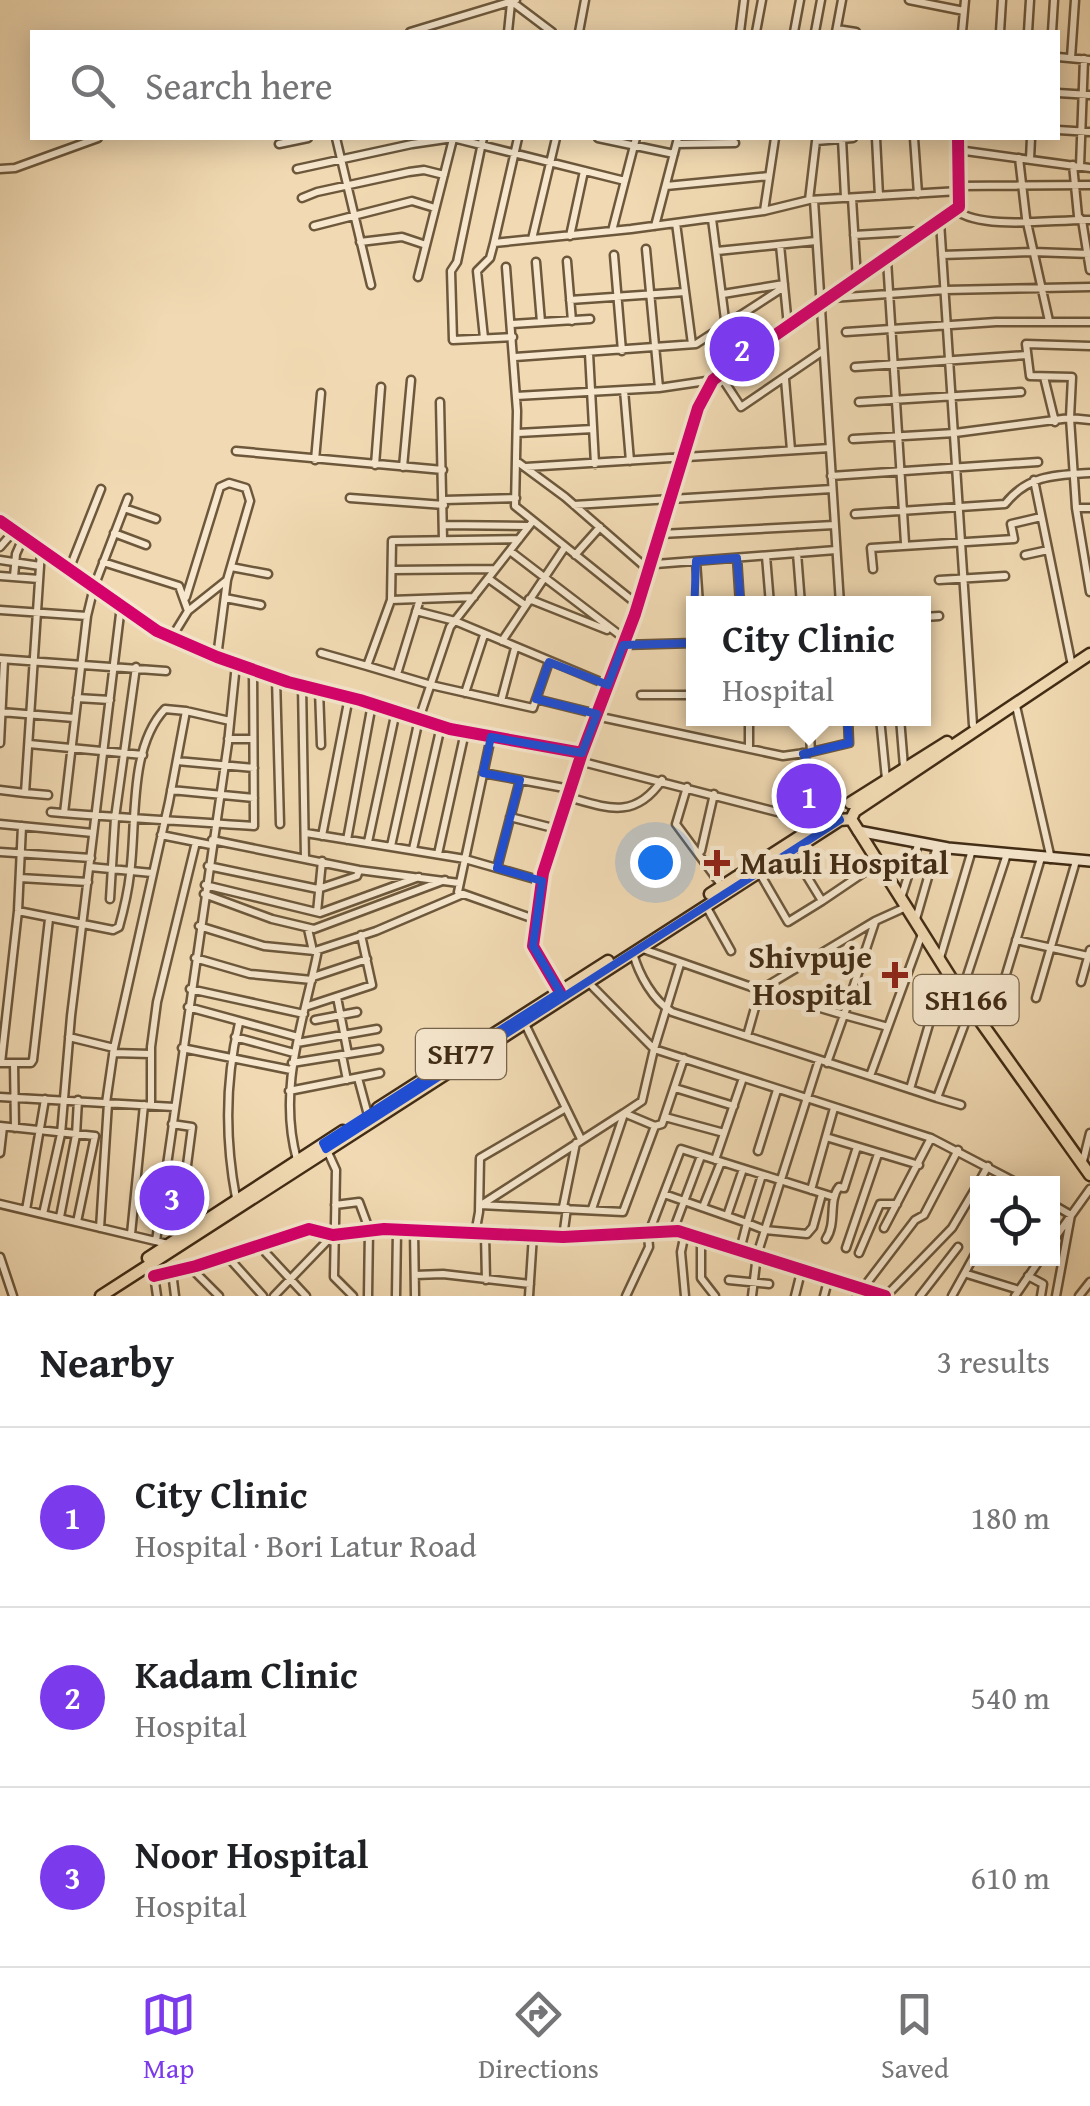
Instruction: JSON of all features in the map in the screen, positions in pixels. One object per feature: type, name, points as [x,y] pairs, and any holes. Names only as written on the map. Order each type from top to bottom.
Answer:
[{"type":"main road","name":"SH77","points":[[88,1296],[162,1243],[525,1024],[792,852],[886,780],[1090,646]]},
{"type":"main road","name":"SH77","points":[[100,1296],[153,1270],[368,1115],[820,823],[844,813],[1016,706],[1090,654]]},
{"type":"main road","name":"SH166","points":[[844,813],[961,994],[1090,1175]]},
{"type":"main road","points":[[858,831],[937,846],[1090,861]]},
{"type":"street","points":[[578,30],[585,0]]},
{"type":"street","points":[[740,30],[744,0]]},
{"type":"street","points":[[756,30],[762,0]]},
{"type":"street","points":[[794,30],[800,0]]},
{"type":"street","points":[[815,30],[821,0]]},
{"type":"street","points":[[836,30],[842,0]]},
{"type":"street","points":[[909,0],[964,11]]},
{"type":"street","points":[[962,30],[965,0]]},
{"type":"street","points":[[1000,30],[1002,0]]},
{"type":"street","points":[[1028,30],[1030,0]]},
{"type":"street","points":[[1052,30],[1054,0]]},
{"type":"street","points":[[1072,58],[1076,0]]},
{"type":"street","points":[[424,30],[514,1]]},
{"type":"street","points":[[514,1],[547,30]]},
{"type":"street","points":[[508,30],[514,1]]},
{"type":"street","points":[[1060,57],[1087,59],[1086,132],[1075,185],[1078,216],[1086,220]]},
{"type":"street","points":[[1060,93],[1086,94]]},
{"type":"street","points":[[1060,130],[1086,132]]},
{"type":"street","points":[[0,170],[92,140]]},
{"type":"street","points":[[279,144],[298,140]]},
{"type":"street","points":[[336,140],[372,285]]},
{"type":"street","points":[[297,170],[443,140]]},
{"type":"street","points":[[418,277],[453,140]]},
{"type":"street","points":[[484,338],[477,271],[490,258],[517,140]]},
{"type":"street","points":[[532,240],[556,140]]},
{"type":"street","points":[[764,211],[774,140]]},
{"type":"street","points":[[833,140],[816,142],[812,200],[839,596]]},
{"type":"street","points":[[842,140],[857,279]]},
{"type":"street","points":[[876,140],[880,196]]},
{"type":"street","points":[[914,140],[918,194]]},
{"type":"street","points":[[957,208],[958,140]]},
{"type":"street","points":[[1030,159],[1031,140]]},
{"type":"street","points":[[513,336],[453,340],[451,270],[482,141],[625,181]]},
{"type":"street","points":[[612,231],[635,141],[674,154]]},
{"type":"street","points":[[655,226],[677,141],[735,143]]},
{"type":"street","points":[[958,150],[1090,168]]},
{"type":"street","points":[[1019,158],[1027,222],[1049,321]]},
{"type":"street","points":[[302,198],[424,170],[444,175]]},
{"type":"street","points":[[570,236],[584,171]]},
{"type":"street","points":[[666,186],[769,176]]},
{"type":"street","points":[[494,243],[676,224],[812,200],[958,188],[1090,185]]},
{"type":"street","points":[[314,226],[412,201],[436,208]]},
{"type":"street","points":[[957,208],[970,218],[1027,222],[1086,220]]},
{"type":"street","points":[[560,992],[533,946],[542,881],[580,757],[638,605],[698,408],[716,377],[957,208]]},
{"type":"street","points":[[712,219],[731,366]]},
{"type":"street","points":[[940,220],[973,726]]},
{"type":"street","points":[[1086,220],[1090,270]]},
{"type":"street","points":[[676,224],[692,344]]},
{"type":"street","points":[[854,235],[925,231]]},
{"type":"street","points":[[360,242],[402,236],[426,245]]},
{"type":"street","points":[[717,251],[816,241]]},
{"type":"street","points":[[780,245],[788,326]]},
{"type":"street","points":[[646,249],[660,388]]},
{"type":"street","points":[[614,254],[622,351]]},
{"type":"street","points":[[942,255],[1089,254]]},
{"type":"street","points":[[887,258],[905,544]]},
{"type":"street","points":[[567,261],[572,320]]},
{"type":"street","points":[[536,262],[542,322]]},
{"type":"street","points":[[506,267],[521,465],[515,506],[531,523],[638,605]]},
{"type":"street","points":[[723,294],[784,286]]},
{"type":"street","points":[[515,357],[692,344],[784,286]]},
{"type":"street","points":[[829,298],[944,290],[1090,287]]},
{"type":"street","points":[[570,300],[685,292]]},
{"type":"street","points":[[512,324],[590,320]]},
{"type":"street","points":[[846,332],[1090,322]]},
{"type":"street","points":[[1090,346],[1026,344],[1030,376],[1072,377],[1072,474],[1090,592]]},
{"type":"street","points":[[716,377],[742,407],[823,351]]},
{"type":"street","points":[[589,353],[595,464]]},
{"type":"street","points":[[855,367],[1027,355]]},
{"type":"street","points":[[1044,376],[1055,422]]},
{"type":"street","points":[[516,396],[660,388],[716,377]]},
{"type":"street","points":[[785,377],[791,450]]},
{"type":"street","points":[[403,467],[411,380]]},
{"type":"street","points":[[375,466],[381,387]]},
{"type":"street","points":[[624,390],[630,461]]},
{"type":"street","points":[[860,402],[1021,392]]},
{"type":"street","points":[[316,460],[321,393]]},
{"type":"street","points":[[440,402],[444,540]]},
{"type":"street","points":[[853,439],[1070,418],[1090,420]]},
{"type":"street","points":[[518,433],[593,429]]},
{"type":"street","points":[[521,465],[595,464],[830,448]]},
{"type":"street","points":[[236,451],[442,470]]},
{"type":"street","points":[[831,476],[1038,462]]},
{"type":"street","points":[[521,465],[643,565],[836,550]]},
{"type":"street","points":[[855,514],[1005,504],[1034,480],[1090,473]]},
{"type":"street","points":[[1034,480],[1072,661]]},
{"type":"street","points":[[188,611],[186,596],[220,487],[229,483],[246,488],[250,497],[227,580],[217,657]]},
{"type":"street","points":[[574,506],[832,488]]},
{"type":"street","points":[[69,570],[101,489]]},
{"type":"street","points":[[64,813],[87,616],[128,498]]},
{"type":"street","points":[[350,498],[444,502],[516,498]]},
{"type":"street","points":[[124,508],[156,518]]},
{"type":"street","points":[[1076,508],[1090,508]]},
{"type":"street","points":[[873,569],[871,548],[1014,539],[1012,524],[1041,517]]},
{"type":"street","points":[[0,521],[172,637],[236,664],[440,726],[580,757],[820,823]]},
{"type":"street","points":[[444,525],[531,523]]},
{"type":"street","points":[[391,846],[419,719],[455,621],[531,523]]},
{"type":"street","points":[[660,534],[834,525]]},
{"type":"street","points":[[576,555],[600,527]]},
{"type":"street","points":[[0,548],[14,531]]},
{"type":"street","points":[[114,533],[146,545]]},
{"type":"street","points":[[14,577],[24,538]]},
{"type":"street","points":[[367,666],[391,600],[392,541],[518,540]]},
{"type":"street","points":[[502,641],[566,548]]},
{"type":"street","points":[[25,792],[41,550]]},
{"type":"street","points":[[1025,555],[1048,550]]},
{"type":"street","points":[[510,552],[624,642],[686,643]]},
{"type":"street","points":[[797,554],[800,596]]},
{"type":"street","points":[[766,556],[769,596]]},
{"type":"street","points":[[737,558],[739,596]]},
{"type":"street","points":[[0,560],[40,566]]},
{"type":"street","points":[[696,561],[698,596]]},
{"type":"street","points":[[103,562],[172,582],[186,596]]},
{"type":"street","points":[[231,567],[268,574]]},
{"type":"street","points":[[392,570],[497,569]]},
{"type":"street","points":[[0,576],[40,579]]},
{"type":"street","points":[[939,580],[1004,576]]},
{"type":"street","points":[[488,579],[527,602],[614,633]]},
{"type":"street","points":[[172,637],[188,611],[227,580]]},
{"type":"street","points":[[391,600],[474,597]]},
{"type":"street","points":[[225,598],[260,605]]},
{"type":"street","points":[[397,674],[420,600]]},
{"type":"street","points":[[44,1214],[61,1134],[69,1037],[121,606]]},
{"type":"street","points":[[0,610],[87,616]]},
{"type":"street","points":[[416,611],[455,621],[608,686]]},
{"type":"street","points":[[931,617],[939,616]]},
{"type":"street","points":[[465,693],[484,634]]},
{"type":"street","points":[[501,701],[514,648]]},
{"type":"street","points":[[321,654],[533,708],[549,662]]},
{"type":"street","points":[[0,743],[2,659],[166,671]]},
{"type":"street","points":[[0,1204],[162,1243],[174,1107],[236,664]]},
{"type":"street","points":[[110,899],[115,818],[136,666]]},
{"type":"street","points":[[52,812],[254,826],[253,670]]},
{"type":"street","points":[[276,678],[280,824]]},
{"type":"street","points":[[302,685],[305,859]]},
{"type":"street","points":[[319,690],[321,745]]},
{"type":"street","points":[[641,695],[686,694]]},
{"type":"street","points":[[322,836],[349,697]]},
{"type":"street","points":[[77,698],[110,700]]},
{"type":"street","points":[[536,700],[783,756],[850,743],[849,726]]},
{"type":"street","points":[[347,840],[372,704]]},
{"type":"street","points":[[985,1028],[1046,859],[1016,706]]},
{"type":"street","points":[[18,911],[83,926],[113,930],[119,927],[131,871],[133,820],[143,755],[152,728],[166,708],[230,721]]},
{"type":"street","points":[[100,1228],[113,1050],[186,711]]},
{"type":"street","points":[[368,842],[396,711]]},
{"type":"street","points":[[1,712],[74,718]]},
{"type":"street","points":[[413,849],[440,726]]},
{"type":"street","points":[[749,726],[750,748]]},
{"type":"street","points":[[809,726],[807,753],[844,813]]},
{"type":"street","points":[[881,726],[886,780]]},
{"type":"street","points":[[901,726],[904,769]]},
{"type":"street","points":[[438,854],[465,732]]},
{"type":"street","points":[[491,737],[458,892],[536,920]]},
{"type":"street","points":[[228,739],[254,739]]},
{"type":"street","points":[[29,744],[143,755]]},
{"type":"street","points":[[176,761],[254,768]]},
{"type":"street","points":[[483,774],[569,793],[614,810],[634,806],[651,796],[662,780]]},
{"type":"street","points":[[497,868],[520,780]]},
{"type":"street","points":[[687,786],[676,824],[722,886]]},
{"type":"street","points":[[0,790],[48,795]]},
{"type":"street","points":[[171,790],[254,798]]},
{"type":"street","points":[[700,852],[714,794]]},
{"type":"street","points":[[510,817],[557,829]]},
{"type":"street","points":[[0,824],[93,832]]},
{"type":"street","points":[[22,826],[18,911],[0,1063],[33,1060],[50,918]]},
{"type":"street","points":[[306,833],[465,858],[542,881]]},
{"type":"street","points":[[161,834],[359,870],[460,883]]},
{"type":"street","points":[[131,1234],[148,1105],[156,1002],[196,842]]},
{"type":"street","points":[[747,1036],[760,990],[903,903],[919,842]]},
{"type":"street","points":[[915,920],[937,846]]},
{"type":"street","points":[[940,958],[972,850]]},
{"type":"street","points":[[0,852],[90,858]]},
{"type":"street","points":[[792,852],[822,901]]},
{"type":"street","points":[[961,994],[1006,854]]},
{"type":"street","points":[[317,912],[322,861]]},
{"type":"street","points":[[1036,998],[1076,861]]},
{"type":"street","points":[[760,872],[788,922],[878,863]]},
{"type":"street","points":[[208,866],[318,890],[356,876],[359,870]]},
{"type":"street","points":[[90,868],[152,872]]},
{"type":"street","points":[[205,884],[317,912],[422,876]]},
{"type":"street","points":[[20,878],[88,882]]},
{"type":"street","points":[[204,894],[308,929],[444,880]]},
{"type":"street","points":[[199,926],[264,946],[315,951],[463,894]]},
{"type":"street","points":[[706,905],[731,950]]},
{"type":"street","points":[[752,1296],[757,1255],[806,1099],[844,1016],[875,921]]},
{"type":"street","points":[[297,1160],[288,1121],[288,1091],[312,979],[315,951],[308,929]]},
{"type":"street","points":[[870,1076],[923,932]]},
{"type":"street","points":[[190,989],[304,1011],[372,985],[362,936]]},
{"type":"street","points":[[1016,940],[1089,953],[1081,982]]},
{"type":"street","points":[[888,1027],[636,950],[638,969],[668,1010],[961,1106]]},
{"type":"street","points":[[194,958],[250,974],[312,979],[366,959]]},
{"type":"street","points":[[480,1205],[642,1101],[680,964]]},
{"type":"street","points":[[910,1089],[937,998],[949,972]]},
{"type":"street","points":[[588,982],[654,1050],[931,1138],[1004,1176]]},
{"type":"street","points":[[337,997],[345,1034],[347,1080]]},
{"type":"street","points":[[188,1007],[298,1040],[377,1028]]},
{"type":"street","points":[[937,1098],[970,1007]]},
{"type":"street","points":[[316,1020],[356,1012]]},
{"type":"street","points":[[236,1198],[227,1150],[230,1059],[239,1023]]},
{"type":"street","points":[[525,1024],[579,1141],[563,1237]]},
{"type":"street","points":[[69,1037],[113,1050],[151,1054]]},
{"type":"street","points":[[236,1037],[294,1054]]},
{"type":"street","points":[[182,1048],[292,1067],[379,1048]]},
{"type":"street","points":[[624,1113],[655,1126],[662,1124],[684,1058]]},
{"type":"street","points":[[14,1063],[15,1128]]},
{"type":"street","points":[[288,1091],[380,1073]]},
{"type":"street","points":[[358,1078],[368,1115]]},
{"type":"street","points":[[704,1207],[743,1078]]},
{"type":"street","points":[[675,1088],[734,1106]]},
{"type":"street","points":[[758,1151],[777,1089]]},
{"type":"street","points":[[0,1097],[174,1107]]},
{"type":"street","points":[[26,1210],[44,1098]]},
{"type":"street","points":[[60,1218],[76,1135],[78,1100]]},
{"type":"street","points":[[475,1234],[480,1205],[480,1158],[566,1108]]},
{"type":"street","points":[[811,1190],[834,1108]]},
{"type":"street","points":[[592,1209],[624,1113]]},
{"type":"street","points":[[665,1117],[724,1134]]},
{"type":"street","points":[[172,1124],[192,1126],[181,1210]]},
{"type":"street","points":[[480,1205],[623,1212],[655,1126]]},
{"type":"street","points":[[0,1153],[2,1127],[95,1136],[78,1222]]},
{"type":"street","points":[[1082,1165],[1090,1133]]},
{"type":"street","points":[[826,1137],[919,1166]]},
{"type":"street","points":[[884,1228],[931,1138]]},
{"type":"street","points":[[324,1146],[336,1170],[334,1277],[353,1296]]},
{"type":"street","points":[[826,1240],[834,1218],[834,1198],[844,1188],[857,1147]]},
{"type":"street","points":[[626,1296],[649,1247],[648,1234],[681,1150],[834,1198]]},
{"type":"street","points":[[857,1296],[871,1292],[915,1220],[924,1215],[958,1150]]},
{"type":"street","points":[[846,1248],[878,1154]]},
{"type":"street","points":[[673,1232],[702,1156]]},
{"type":"street","points":[[982,1176],[988,1166]]},
{"type":"street","points":[[727,1216],[742,1169]]},
{"type":"street","points":[[740,1250],[762,1175]]},
{"type":"street","points":[[1060,1231],[1090,1189]]},
{"type":"street","points":[[664,1194],[765,1230],[807,1234],[813,1227],[822,1194]]},
{"type":"street","points":[[157,1296],[153,1270],[172,1272],[309,1229],[333,1235],[369,1229],[563,1237],[685,1233],[886,1296],[952,1228],[970,1198]]},
{"type":"street","points":[[335,1204],[359,1202],[369,1229],[368,1296]]},
{"type":"street","points":[[860,1253],[880,1204],[897,1204]]},
{"type":"street","points":[[1060,1209],[1071,1215]]},
{"type":"street","points":[[1056,1296],[1071,1215]]},
{"type":"street","points":[[396,1296],[397,1230]]},
{"type":"street","points":[[414,1230],[415,1296]]},
{"type":"street","points":[[684,1296],[681,1252],[685,1233]]},
{"type":"street","points":[[484,1234],[486,1280]]},
{"type":"street","points":[[274,1296],[333,1235]]},
{"type":"street","points":[[530,1296],[532,1235]]},
{"type":"street","points":[[701,1239],[701,1278],[715,1296]]},
{"type":"street","points":[[261,1244],[306,1296]]},
{"type":"street","points":[[920,1296],[958,1247]]},
{"type":"street","points":[[227,1256],[263,1296]]},
{"type":"street","points":[[0,1257],[12,1296]]},
{"type":"street","points":[[952,1296],[971,1266]]},
{"type":"street","points":[[967,1274],[1017,1293],[1035,1266]]},
{"type":"street","points":[[190,1267],[219,1296]]},
{"type":"street","points":[[795,1296],[802,1268]]},
{"type":"street","points":[[172,1272],[175,1296]]},
{"type":"street","points":[[415,1274],[530,1284]]},
{"type":"street","points":[[1028,1276],[1043,1284],[1041,1296]]},
{"type":"street","points":[[824,1296],[829,1277]]},
{"type":"street","points":[[728,1280],[768,1284]]},
{"type":"street","points":[[1079,1296],[1090,1282]]},
{"type":"highlighted area","points":[[737,558],[746,673],[809,719],[804,646],[842,643],[849,743],[803,754],[840,820],[326,1149],[323,1143],[560,992],[533,946],[542,881],[497,868],[520,780],[483,773],[491,737],[582,753],[597,714],[536,699],[549,662],[608,685],[623,645],[693,643],[696,561]]},
{"type":"cycle path","points":[[560,992],[533,946],[543,873],[582,753],[635,614],[698,408],[713,380],[731,366],[959,207],[958,140]]},
{"type":"cycle path","points":[[0,521],[157,631],[217,657],[450,729],[582,753]]},
{"type":"cycle path","points":[[154,1276],[309,1229],[333,1235],[384,1229],[563,1237],[678,1231],[885,1296]]},
{"type":"place","name":"Kadam Clinic","points":[[742,349]]},
{"type":"place","name":"City Clinic","points":[[809,796]]},
{"type":"place","name":"Mauli Hospital","points":[[717,863]]},
{"type":"place","name":"Shivpuje Hospital","points":[[895,975]]},
{"type":"place","name":"Noor Hospital","points":[[172,1198]]}]
